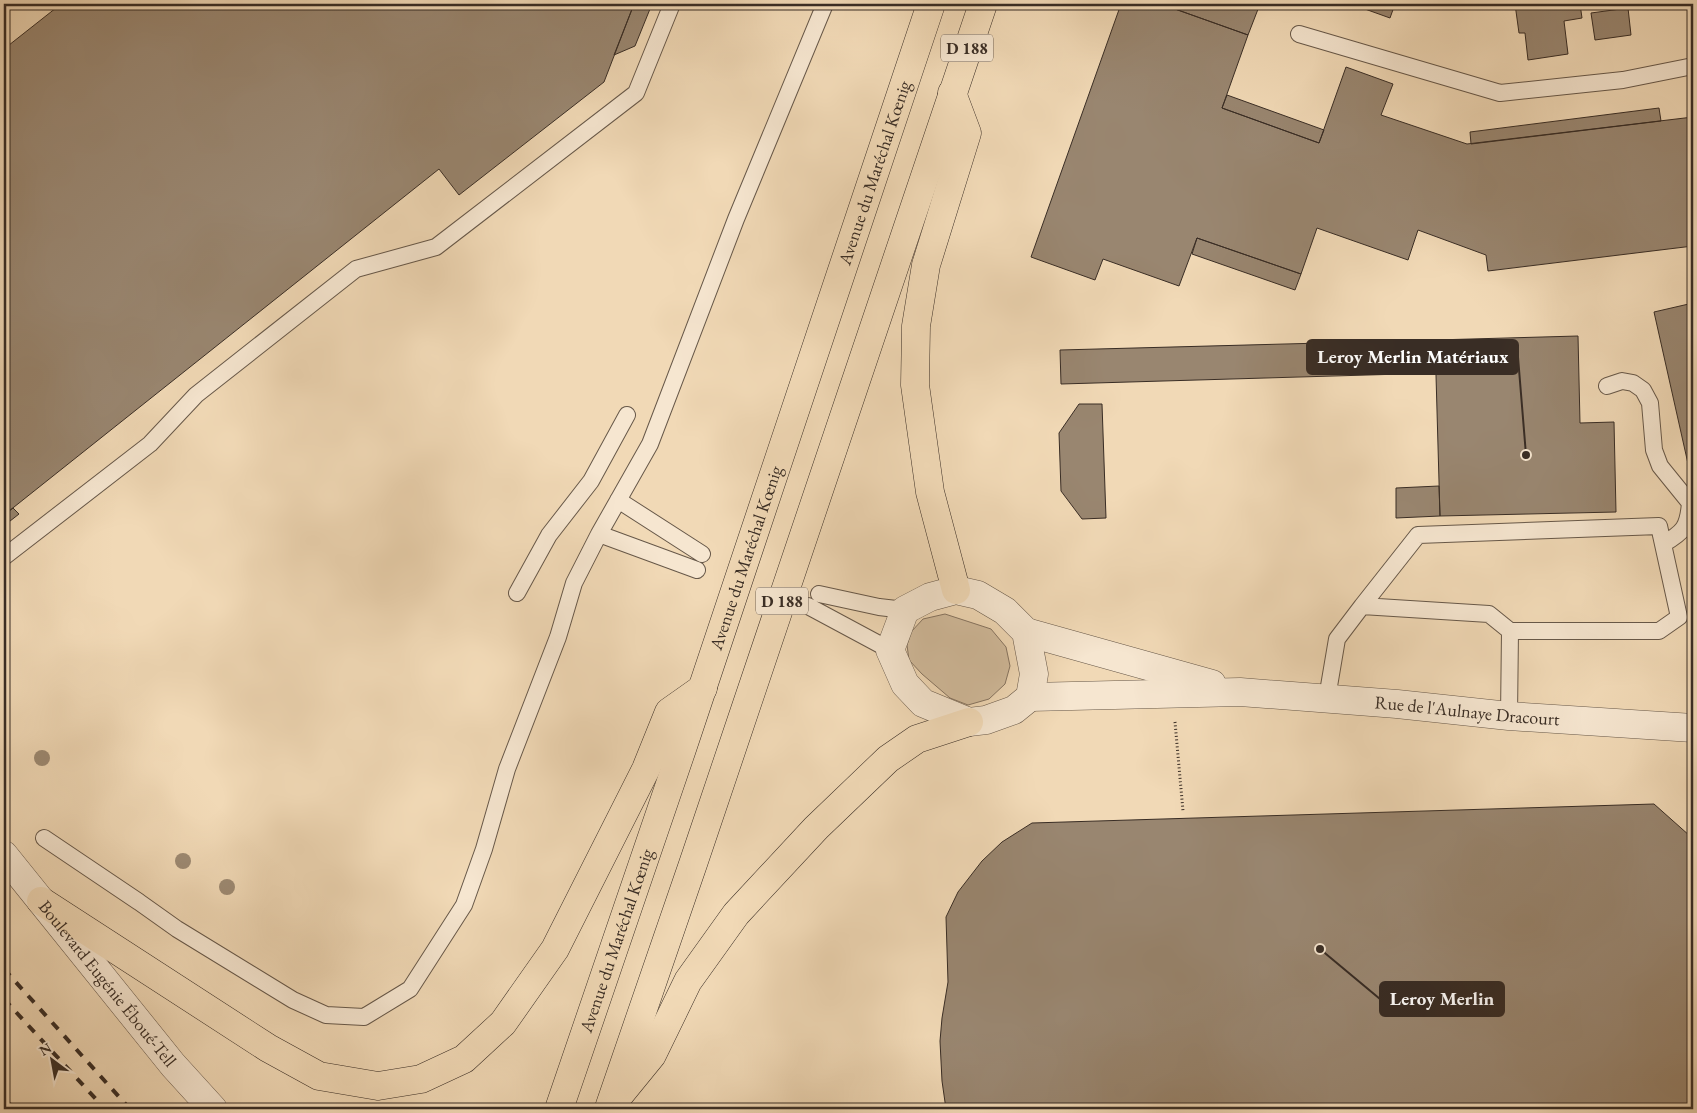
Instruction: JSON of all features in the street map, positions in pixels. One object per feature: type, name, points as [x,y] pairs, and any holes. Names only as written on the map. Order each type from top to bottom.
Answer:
[{"type":"main road","name":"Avenue du Maréchal Kœnig","points":[[559,1109],[931,4]]},
{"type":"main road","name":"D 188","points":[[608,1109],[697,854],[982,4]]},
{"type":"main road","points":[[952,93],[967,133],[926,265],[916,326],[915,385],[930,492],[956,590]]},
{"type":"main road","points":[[41,901],[268,1048],[319,1076],[378,1086],[421,1079],[464,1059],[503,1023],[555,949],[646,769],[669,712],[702,688]]},
{"type":"main road","points":[[608,1109],[652,1054],[688,981],[736,914],[816,828],[888,759],[917,739],[969,722]]},
{"type":"street","points":[[956,590],[978,595],[1005,611],[1026,632],[1034,674],[1030,696],[1014,710],[986,720],[969,722],[923,703],[905,684],[890,650],[905,610],[930,597],[956,590]]},
{"type":"street","name":"Rue de l'Aulnaye Dracourt","points":[[1026,632],[1240,692]]},
{"type":"street","name":"Rue de l'Aulnaye Dracourt","points":[[1030,696],[1240,692],[1327,698],[1509,716],[1693,728]]},
{"type":"street","name":"Boulevard Eugénie Éboué-Tell","points":[[4,855],[172,1065],[213,1109]]},
{"type":"lane","points":[[4,557],[150,444],[196,395],[356,270],[436,247],[636,93],[672,4]]},
{"type":"lane","points":[[44,838],[177,929],[294,1000],[326,1015],[364,1017],[410,989],[464,905],[484,849],[507,769],[558,636],[574,583],[599,534],[650,444],[736,219],[824,4]]},
{"type":"lane","points":[[1299,34],[1500,93],[1623,80],[1693,66]]},
{"type":"lane","points":[[1607,386],[1622,381],[1633,383],[1643,390],[1650,402],[1654,450],[1660,466],[1690,503],[1688,521],[1677,536],[1663,544]]},
{"type":"lane","points":[[517,593],[549,535],[591,481],[627,415]]},
{"type":"lane","points":[[618,500],[702,554]]},
{"type":"lane","points":[[1327,698],[1337,639],[1362,606],[1418,534],[1658,526],[1679,617],[1659,630],[1510,631],[1489,614],[1362,606]]},
{"type":"lane","points":[[599,534],[697,570]]},
{"type":"lane","points":[[819,594],[880,607],[905,610]]},
{"type":"lane","points":[[808,606],[890,650]]},
{"type":"lane","points":[[1509,716],[1510,631]]},
{"type":"path","points":[[1175,715],[1183,812]]},
{"type":"shaded area","points":[[945,614],[991,629],[1006,647],[1010,666],[1005,684],[989,699],[968,705],[950,698],[909,660],[907,645],[911,632],[923,619]]},
{"type":"building","points":[[61,4],[634,4],[604,82],[459,195],[439,169],[4,515],[4,49]]},
{"type":"building","points":[[634,4],[652,4],[635,46],[614,55]]},
{"type":"building","points":[[1121,4],[1161,4],[1248,35],[1222,108],[1319,143],[1346,67],[1393,84],[1381,115],[1467,144],[1693,117],[1693,246],[1488,271],[1486,255],[1418,230],[1408,260],[1317,228],[1301,274],[1197,238],[1179,286],[1103,259],[1095,280],[1031,257]]},
{"type":"building","points":[[1161,4],[1260,4],[1248,35]]},
{"type":"building","points":[[1351,4],[1395,4],[1390,18]]},
{"type":"building","points":[[1515,4],[1580,4],[1582,18],[1564,21],[1568,54],[1528,60],[1525,33],[1519,33]]},
{"type":"building","points":[[1628,8],[1631,35],[1595,40],[1591,13]]},
{"type":"building","points":[[1227,95],[1324,130],[1319,143],[1222,108]]},
{"type":"building","points":[[1659,108],[1661,121],[1471,144],[1470,132]]},
{"type":"building","points":[[1197,238],[1301,274],[1295,290],[1192,254]]},
{"type":"building","points":[[1693,303],[1693,486],[1654,312]]},
{"type":"building","points":[[1578,336],[1580,423],[1614,422],[1616,512],[1440,516],[1435,340]]},
{"type":"building","points":[[1435,340],[1436,373],[1061,384],[1060,350]]},
{"type":"building","points":[[1079,404],[1102,404],[1106,518],[1082,519],[1061,491],[1059,433]]},
{"type":"building","points":[[1439,486],[1440,516],[1396,518],[1396,488]]},
{"type":"building","points":[[13,508],[19,514],[5,525],[4,515]]},
{"type":"building","points":[[1654,804],[1690,836],[1693,846],[1693,1109],[946,1109],[942,1081],[940,1041],[948,982],[946,917],[958,892],[982,861],[1002,842],[1032,823]]},
{"type":"building","points":[[4,1100],[15,1105],[14,1109],[4,1109]]},
{"type":"railway","points":[[4,969],[130,1109]]},
{"type":"railway","points":[[4,999],[105,1109]]},
{"type":"place","name":"Leroy Merlin Matériaux","points":[[1526,455]]},
{"type":"place","name":"Leroy Merlin","points":[[1320,949]]}]
